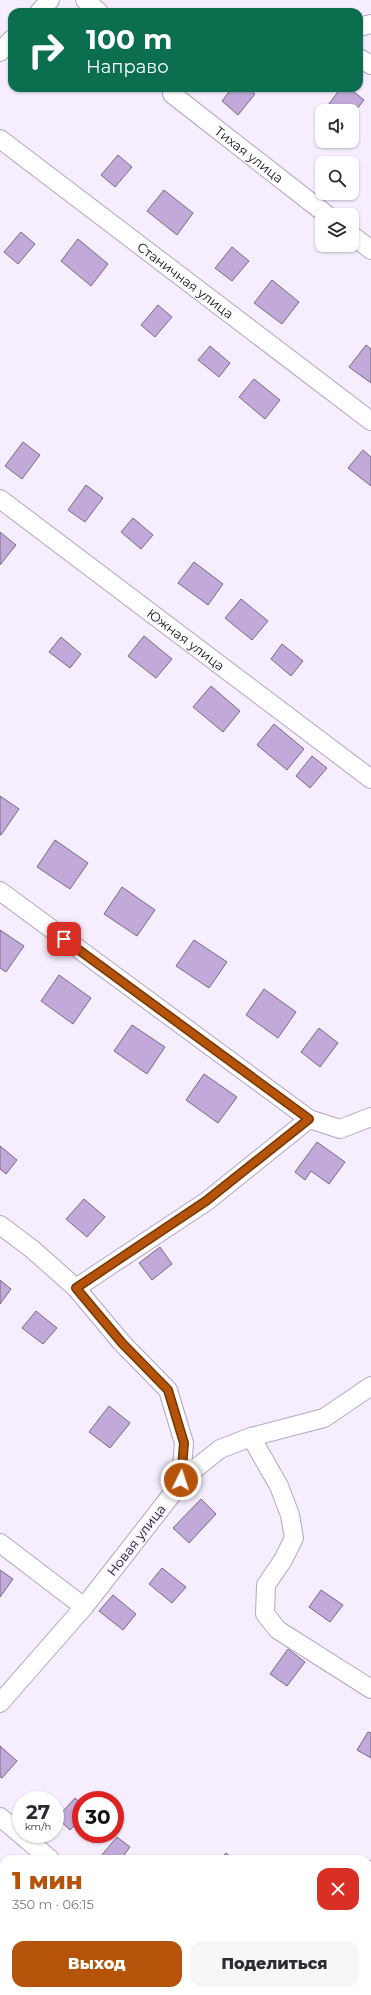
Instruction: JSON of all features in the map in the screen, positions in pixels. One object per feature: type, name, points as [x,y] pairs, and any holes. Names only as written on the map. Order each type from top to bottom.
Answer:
[{"type":"street","points":[[43,8],[50,0]]},
{"type":"street","points":[[85,0],[94,8]]},
{"type":"street","points":[[0,52],[8,43]]},
{"type":"street","name":"Тихая улица","points":[[172,94],[317,208]]},
{"type":"street","name":"Станичная улица","points":[[0,139],[371,421]]},
{"type":"street","points":[[359,241],[371,250]]},
{"type":"street","name":"Южная улица","points":[[0,499],[371,780]]},
{"type":"street","points":[[0,892],[309,1119],[340,1129],[371,1117]]},
{"type":"street","points":[[76,1288],[206,1201],[309,1119]]},
{"type":"street","name":"Новая улица","points":[[0,1226],[32,1249],[76,1288],[122,1343],[168,1390],[184,1443],[181,1480],[173,1493],[84,1607],[0,1703]]},
{"type":"street","points":[[181,1480],[220,1449],[251,1437],[324,1418],[371,1386]]},
{"type":"street","points":[[251,1437],[279,1486],[290,1515],[294,1538],[283,1560],[266,1586],[265,1614],[278,1630],[371,1690]]},
{"type":"street","points":[[0,1543],[84,1607]]},
{"type":"street","points":[[0,1817],[45,1855]]},
{"type":"building","points":[[229,92],[253,92],[255,94],[238,115],[222,101]]},
{"type":"building","points":[[338,92],[354,92],[364,100],[359,106],[359,104],[329,104]]},
{"type":"building","points":[[118,155],[132,167],[115,187],[101,175]]},
{"type":"building","points":[[164,190],[193,213],[177,235],[147,211]]},
{"type":"building","points":[[21,232],[35,244],[18,264],[4,252]]},
{"type":"building","points":[[78,239],[108,264],[91,286],[61,261]]},
{"type":"building","points":[[232,247],[249,261],[232,281],[215,268]]},
{"type":"building","points":[[272,280],[299,302],[282,324],[254,303]]},
{"type":"building","points":[[158,305],[172,317],[155,337],[141,325]]},
{"type":"building","points":[[366,345],[371,349],[371,383],[349,367]]},
{"type":"building","points":[[210,346],[230,363],[219,377],[198,360]]},
{"type":"building","points":[[254,379],[280,400],[265,419],[239,397]]},
{"type":"building","points":[[23,442],[40,455],[22,479],[5,466]]},
{"type":"building","points":[[363,450],[371,457],[371,486],[348,468]]},
{"type":"building","points":[[86,485],[103,498],[85,522],[68,510]]},
{"type":"building","points":[[133,518],[153,535],[141,549],[121,532]]},
{"type":"building","points":[[0,532],[16,545],[0,565]]},
{"type":"building","points":[[194,562],[223,584],[208,605],[178,583]]},
{"type":"building","points":[[241,599],[268,621],[252,640],[225,618]]},
{"type":"building","points":[[144,636],[172,659],[156,678],[128,656]]},
{"type":"building","points":[[61,637],[81,654],[70,668],[49,652]]},
{"type":"building","points":[[282,644],[303,661],[291,676],[271,659]]},
{"type":"building","points":[[211,686],[240,711],[223,732],[193,707]]},
{"type":"building","points":[[274,724],[304,749],[287,770],[257,745]]},
{"type":"building","points":[[312,756],[327,768],[310,788],[296,776]]},
{"type":"building","points":[[0,796],[19,809],[1,835],[0,835]]},
{"type":"building","points":[[55,840],[88,863],[70,889],[37,867]]},
{"type":"building","points":[[122,887],[155,910],[137,936],[104,914]]},
{"type":"building","points":[[0,930],[24,946],[6,972],[0,968]]},
{"type":"building","points":[[194,940],[227,962],[209,988],[176,966]]},
{"type":"building","points":[[59,975],[91,998],[73,1024],[41,1001]]},
{"type":"building","points":[[264,989],[296,1012],[278,1038],[246,1015]]},
{"type":"building","points":[[132,1025],[165,1047],[147,1074],[114,1051]]},
{"type":"building","points":[[319,1028],[338,1043],[320,1067],[301,1052]]},
{"type":"building","points":[[204,1074],[237,1097],[218,1123],[186,1100]]},
{"type":"building","points":[[317,1142],[345,1162],[329,1184],[311,1171],[305,1180],[295,1172]]},
{"type":"building","points":[[0,1146],[17,1160],[6,1174],[0,1169]]},
{"type":"building","points":[[84,1199],[105,1217],[87,1237],[66,1219]]},
{"type":"building","points":[[160,1247],[172,1264],[152,1280],[139,1263]]},
{"type":"building","points":[[0,1280],[11,1289],[0,1304]]},
{"type":"building","points":[[36,1311],[57,1328],[43,1344],[22,1328]]},
{"type":"building","points":[[109,1406],[130,1423],[110,1448],[89,1432]]},
{"type":"building","points":[[201,1499],[216,1514],[189,1543],[173,1528]]},
{"type":"building","points":[[162,1568],[186,1587],[172,1603],[149,1584]]},
{"type":"building","points":[[0,1570],[13,1579],[0,1597]]},
{"type":"building","points":[[321,1590],[343,1605],[330,1622],[309,1607]]},
{"type":"building","points":[[113,1595],[136,1614],[123,1630],[99,1611]]},
{"type":"building","points":[[288,1649],[305,1662],[287,1686],[270,1674]]},
{"type":"building","points":[[368,1732],[371,1733],[371,1758],[357,1750]]},
{"type":"building","points":[[0,1746],[17,1761],[2,1778],[0,1777]]},
{"type":"building","points":[[72,1801],[72,1828],[70,1830],[64,1824],[64,1810]]},
{"type":"building","points":[[124,1842],[130,1847],[124,1855],[102,1855],[112,1843]]},
{"type":"route","points":[[64,939],[309,1119],[206,1201],[76,1288],[122,1343],[168,1390],[184,1443],[181,1480]]}]
